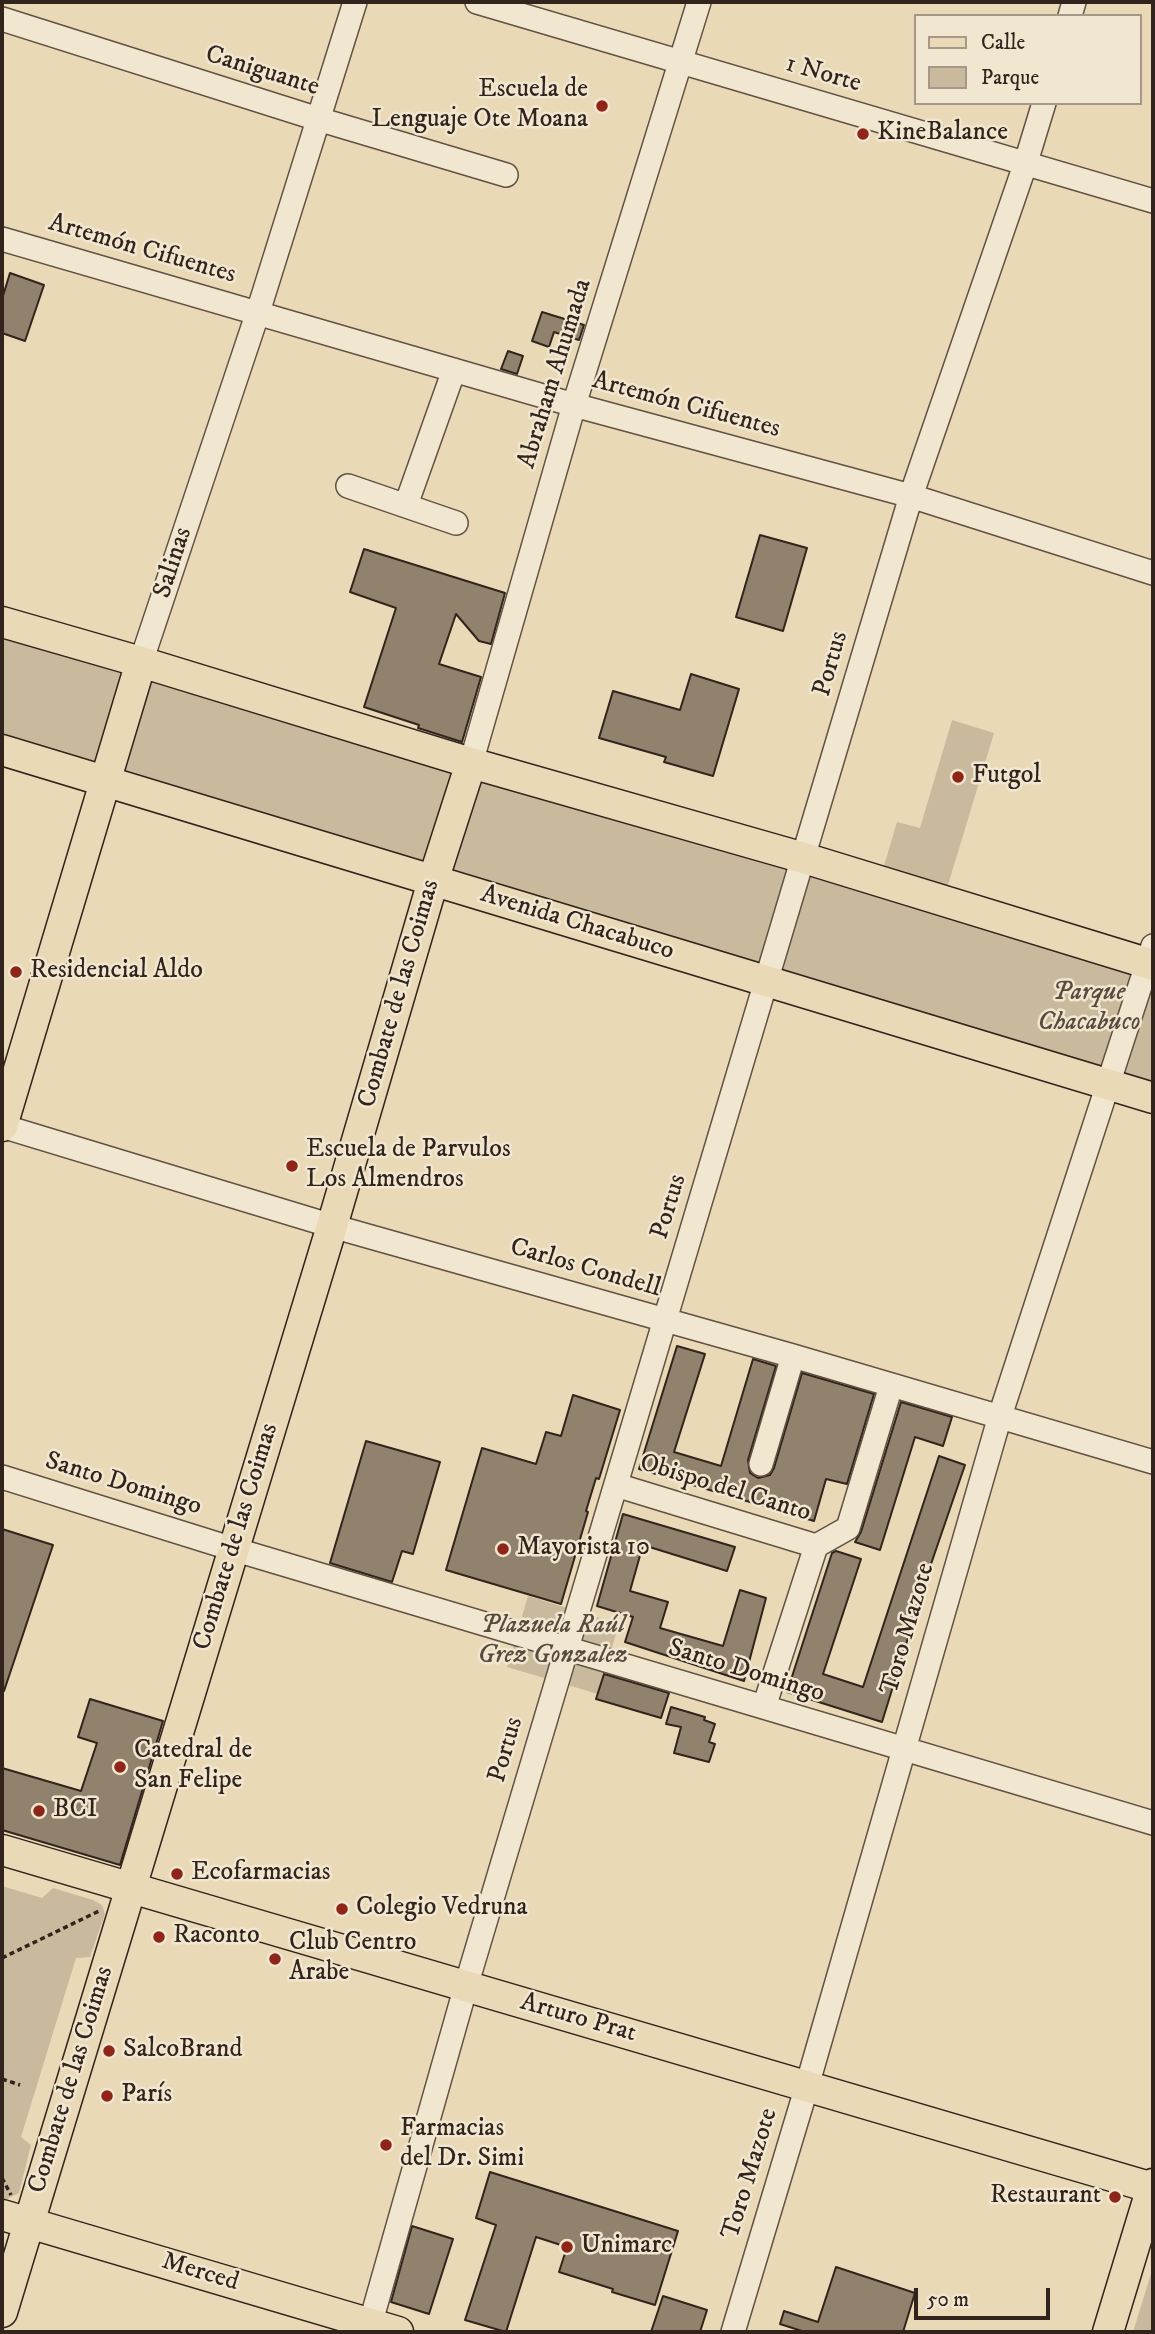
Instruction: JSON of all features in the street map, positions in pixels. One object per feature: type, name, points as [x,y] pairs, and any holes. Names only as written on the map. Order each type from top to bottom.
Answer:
[{"type":"main road","points":[[2,622],[471,763],[1152,958]]},
{"type":"main road","name":"Salinas","points":[[2,1126],[141,662]]},
{"type":"main road","name":"Avenida Chacabuco","points":[[2,750],[1153,1098]]},
{"type":"main road","name":"Combate de las Coimas","points":[[2,2312],[14,2211],[129,1898],[433,881],[471,763]]},
{"type":"main road","name":"Arturo Prat","points":[[2,1850],[129,1898],[466,1986],[1153,2187]]},
{"type":"main road","points":[[1108,2332],[1153,2187]]},
{"type":"main road","name":"Merced","points":[[14,2211],[379,2330]]},
{"type":"street","name":"Salinas","points":[[141,662],[258,312],[355,2]]},
{"type":"street","name":"1 Norte","points":[[477,2],[1153,201]]},
{"type":"street","name":"Abraham Ahumada","points":[[471,763],[574,405],[699,2]]},
{"type":"street","name":"Caniguante","points":[[2,19],[506,175]]},
{"type":"street","name":"Portus","points":[[379,2330],[466,1986],[567,1647],[911,496],[1043,105]]},
{"type":"street","name":"Artemón Cifuentes","points":[[2,239],[574,405],[911,496],[1153,573]]},
{"type":"street","points":[[406,505],[454,370]]},
{"type":"street","points":[[348,486],[456,523]]},
{"type":"street","name":"Toro Mazote","points":[[733,2332],[807,2086],[1000,1416],[1107,1084],[1152,958]]},
{"type":"street","name":"Carlos Condell","points":[[2,1126],[332,1226],[793,1356],[1153,1462]]},
{"type":"street","points":[[761,1464],[793,1356]]},
{"type":"street","points":[[816,1546],[848,1528],[891,1386]]},
{"type":"street","name":"Santo Domingo","points":[[2,1477],[233,1549],[1153,1823]]},
{"type":"street","name":"Obispo del Canto","points":[[616,1485],[816,1546],[764,1707]]},
{"type":"path","points":[[2,1958],[129,1898]]},
{"type":"path","points":[[2,2078],[20,2085]]},
{"type":"path","points":[[2,2178],[14,2211]]},
{"type":"green space","name":"Parque Chacabuco","points":[[2,633],[284,723],[1153,971],[1153,1086],[2,735]]},
{"type":"green space","name":"Futgol","points":[[952,720],[994,733],[945,895],[881,876],[897,822],[920,828]]},
{"type":"green space","name":"Plazuela Raúl Grez Gonzalez","points":[[528,1596],[619,1624],[598,1694],[507,1667]]},
{"type":"green space","points":[[2,1886],[42,1898],[53,1888],[93,1900],[102,1905],[105,1914],[90,1957],[76,1958],[21,2137],[31,2145],[19,2193],[5,2200],[2,2199]]},
{"type":"green space","points":[[1153,2267],[1153,2332],[1133,2332]]},
{"type":"building","points":[[10,273],[44,285],[25,341],[2,333],[2,299]]},
{"type":"building","points":[[542,312],[584,325],[579,340],[554,332],[549,347],[532,341]]},
{"type":"building","points":[[508,351],[523,356],[517,374],[501,369]]},
{"type":"building","points":[[760,535],[807,548],[783,631],[736,617]]},
{"type":"building","points":[[364,549],[505,593],[491,644],[479,641],[456,614],[439,664],[481,677],[462,742],[364,707],[396,608],[350,592]]},
{"type":"building","points":[[691,674],[739,689],[713,776],[664,762],[666,757],[599,738],[613,691],[680,710]]},
{"type":"building","points":[[677,1346],[705,1354],[674,1452],[721,1466],[753,1359],[776,1366],[748,1460],[750,1473],[758,1478],[770,1475],[774,1468],[802,1373],[874,1394],[847,1484],[826,1479],[814,1521],[639,1469]]},
{"type":"building","points":[[573,1395],[620,1410],[599,1479],[596,1478],[561,1604],[446,1570],[482,1448],[536,1464],[546,1432],[561,1436]]},
{"type":"building","points":[[901,1402],[952,1417],[943,1446],[915,1437],[880,1550],[855,1542],[861,1532]]},
{"type":"building","points":[[366,1441],[440,1462],[413,1554],[402,1551],[392,1582],[330,1563]]},
{"type":"building","points":[[939,1456],[965,1465],[882,1722],[787,1692],[832,1553],[836,1551],[861,1559],[823,1674],[863,1687]]},
{"type":"building","points":[[623,1514],[735,1547],[727,1571],[643,1545],[630,1591],[668,1602],[660,1628],[723,1646],[740,1590],[766,1598],[744,1681],[625,1642],[633,1617],[597,1606]]},
{"type":"building","points":[[2,1529],[53,1545],[4,1691],[2,1690]]},
{"type":"building","points":[[604,1674],[669,1693],[661,1718],[596,1699]]},
{"type":"building","name":"Catedral de San Felipe","points":[[90,1699],[163,1721],[120,1865],[2,1830],[2,1768],[81,1791],[97,1743],[78,1737]]},
{"type":"building","points":[[671,1707],[705,1717],[704,1720],[715,1724],[709,1742],[715,1744],[709,1762],[674,1753],[681,1727],[666,1724]]},
{"type":"building","points":[[490,2172],[678,2231],[655,2305],[559,2272],[567,2247],[536,2237],[506,2332],[465,2320],[496,2225],[476,2218]]},
{"type":"building","points":[[412,2226],[453,2239],[429,2314],[391,2302]]},
{"type":"building","points":[[836,2267],[915,2293],[903,2332],[805,2332],[780,2324],[784,2311],[818,2322]]},
{"type":"building","points":[[663,2296],[707,2310],[700,2332],[651,2332]]},
{"type":"place","name":"Escuela de Lenguaje Ote Moana","points":[[602,106]]},
{"type":"place","name":"KineBalance","points":[[863,134]]},
{"type":"place","name":"Futgol","points":[[958,777]]},
{"type":"place","name":"Residencial Aldo","points":[[16,972]]},
{"type":"place","name":"Escuela de Parvulos Los Almendros","points":[[292,1166]]},
{"type":"place","name":"Mayorista 10","points":[[503,1549]]},
{"type":"place","name":"Catedral de San Felipe","points":[[120,1767]]},
{"type":"place","name":"BCI","points":[[39,1811]]},
{"type":"place","name":"Ecofarmacias","points":[[177,1874]]},
{"type":"place","name":"Colegio Vedruna","points":[[342,1909]]},
{"type":"place","name":"Raconto","points":[[159,1937]]},
{"type":"place","name":"Club Centro Arabe","points":[[275,1959]]},
{"type":"place","name":"SalcoBrand","points":[[109,2051]]},
{"type":"place","name":"París","points":[[107,2096]]},
{"type":"place","name":"Farmacias del Dr. Simi","points":[[386,2145]]},
{"type":"place","name":"Restaurant","points":[[1115,2197]]},
{"type":"place","name":"Unimarc","points":[[567,2247]]}]
